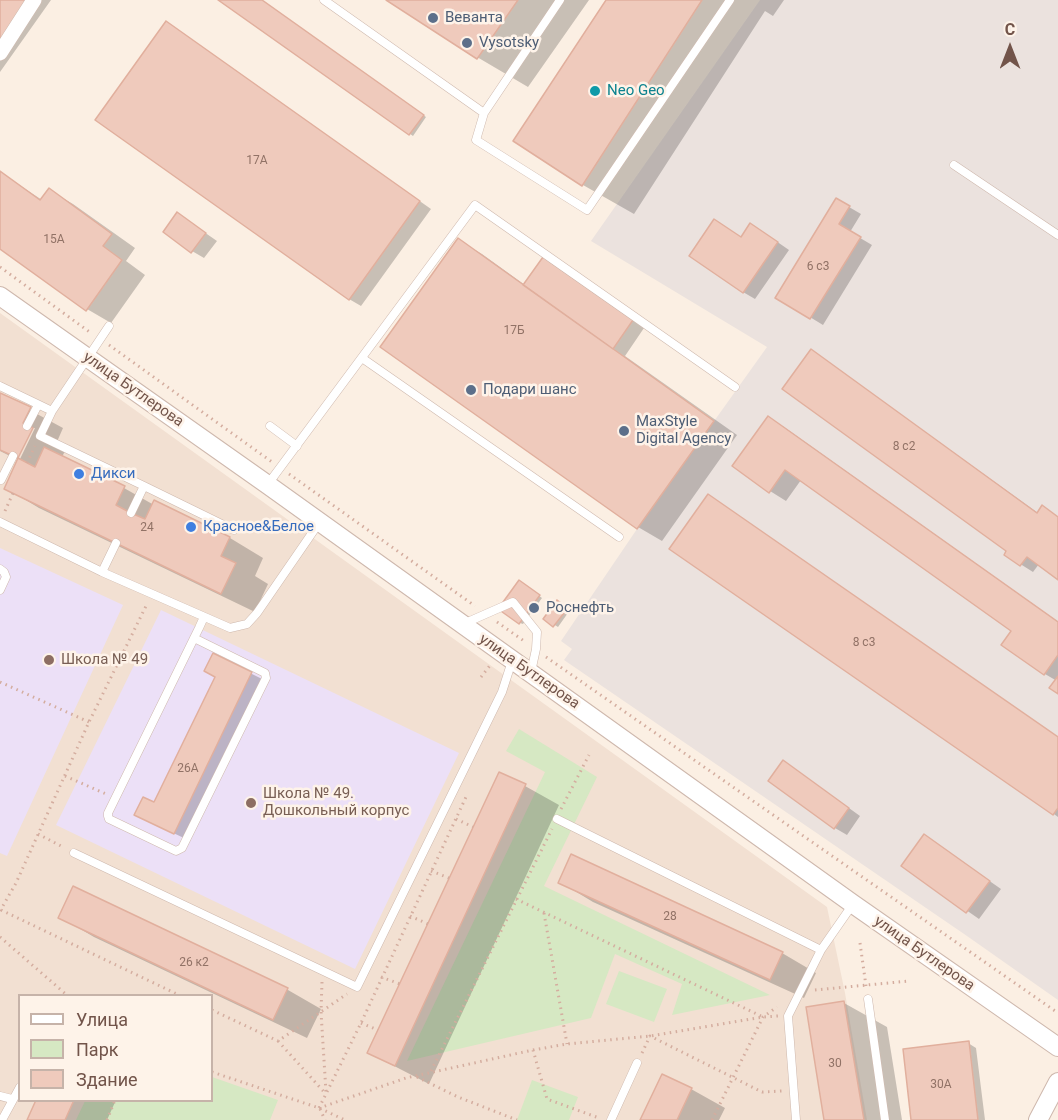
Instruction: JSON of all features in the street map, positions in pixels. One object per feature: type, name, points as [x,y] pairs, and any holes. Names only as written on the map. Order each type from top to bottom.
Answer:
[{"type":"street","points":[[0,53],[34,0]]},
{"type":"street","name":"улица Бутлерова","points":[[0,296],[853,904],[1058,1047]]},
{"type":"street","points":[[1038,1120],[1058,1082]]},
{"type":"lane","points":[[324,0],[484,113]]},
{"type":"lane","points":[[560,0],[484,113],[476,140],[587,210],[730,0]]},
{"type":"lane","points":[[954,165],[1058,235]]},
{"type":"lane","points":[[268,485],[475,205],[735,387]]},
{"type":"lane","points":[[109,326],[52,411],[40,436],[234,530]]},
{"type":"lane","points":[[362,358],[618,537]]},
{"type":"lane","points":[[0,386],[52,411]]},
{"type":"lane","points":[[27,426],[38,405]]},
{"type":"lane","points":[[270,426],[297,446]]},
{"type":"lane","points":[[0,481],[13,456]]},
{"type":"lane","points":[[131,513],[144,486]]},
{"type":"lane","points":[[0,522],[102,572],[230,628],[247,624],[257,613],[319,522]]},
{"type":"lane","points":[[102,572],[116,543]]},
{"type":"lane","points":[[0,569],[6,577],[0,590]]},
{"type":"lane","points":[[461,624],[513,602],[537,632],[536,650],[530,673]]},
{"type":"lane","points":[[194,638],[266,675],[182,848],[177,851],[109,819],[108,813],[204,616]]},
{"type":"lane","points":[[74,853],[357,987],[502,692],[512,661]]},
{"type":"lane","points":[[557,819],[821,950]]},
{"type":"lane","points":[[796,1120],[788,1016],[821,950],[853,904]]},
{"type":"lane","points":[[868,999],[885,1120]]},
{"type":"lane","points":[[609,1120],[637,1063]]},
{"type":"lane","points":[[2,1120],[18,1090]]},
{"type":"lane","points":[[0,1096],[12,1099]]},
{"type":"path","points":[[0,267],[536,650],[1058,1013]]},
{"type":"path","points":[[27,462],[40,436]]},
{"type":"path","points":[[4,511],[13,493]]},
{"type":"path","points":[[152,594],[88,722],[38,834],[0,910],[178,994]]},
{"type":"path","points":[[0,682],[88,722]]},
{"type":"path","points":[[431,1071],[589,755]]},
{"type":"path","points":[[65,776],[115,798]]},
{"type":"path","points":[[319,1108],[466,797]]},
{"type":"path","points":[[456,819],[473,827]]},
{"type":"path","points":[[38,834],[74,853]]},
{"type":"path","points":[[431,871],[449,878]]},
{"type":"path","points":[[516,899],[763,1017]]},
{"type":"path","points":[[543,912],[567,1044]]},
{"type":"path","points":[[410,916],[428,924]]},
{"type":"path","points":[[0,937],[66,994]]},
{"type":"path","points":[[860,943],[868,999]]},
{"type":"path","points":[[322,971],[321,1012],[326,1094]]},
{"type":"path","points":[[381,977],[400,984]]},
{"type":"path","points":[[800,992],[909,981]]},
{"type":"path","points":[[278,1041],[357,987]]},
{"type":"path","points":[[213,1010],[278,1041],[326,1094]]},
{"type":"path","points":[[319,1108],[431,1071],[533,1050],[567,1044],[650,1036],[763,1017]]},
{"type":"path","points":[[712,1120],[763,1017]]},
{"type":"path","points":[[361,1023],[378,1029]]},
{"type":"path","points":[[637,1063],[650,1036]]},
{"type":"path","points":[[650,1036],[762,1092],[775,1091]]},
{"type":"path","points":[[533,1050],[547,1099],[609,1120]]},
{"type":"path","points":[[213,1072],[319,1108],[345,1120]]},
{"type":"path","points":[[415,1076],[458,1097],[517,1120]]},
{"type":"path","points":[[107,1120],[115,1102]]},
{"type":"path","points":[[319,1108],[325,1120]]},
{"type":"shaded area","points":[[760,0],[1058,0],[1058,1000],[564,660],[572,649],[561,641],[637,529],[767,347],[591,241]]},
{"type":"shaded area","points":[[0,313],[827,907],[845,993],[867,1120],[0,1120]]},
{"type":"shaded area","name":"Школа № 49","points":[[0,548],[123,605],[7,856],[0,853]]},
{"type":"shaded area","name":"Школа № 49. Дошкольный корпус","points":[[161,610],[459,753],[355,969],[56,825]]},
{"type":"green space","points":[[519,729],[597,777],[544,886],[770,995],[672,1015],[682,984],[615,954],[591,1018],[407,1061],[545,772],[506,751]]},
{"type":"green space","points":[[619,971],[667,989],[654,1022],[606,1004]]},
{"type":"green space","points":[[213,1077],[278,1100],[270,1120],[76,1120],[85,1102],[213,1102]]},
{"type":"green space","points":[[532,1080],[578,1097],[569,1120],[517,1120]]},
{"type":"building","points":[[0,0],[28,0],[0,40]]},
{"type":"building","points":[[218,0],[262,0],[424,115],[409,135]]},
{"type":"building","points":[[386,0],[518,0],[477,59]]},
{"type":"building","name":"Neo Geo","points":[[606,0],[702,0],[582,186],[513,141]]},
{"type":"building","points":[[166,21],[420,201],[349,300],[95,120]]},
{"type":"building","points":[[0,171],[40,200],[49,188],[112,234],[103,246],[122,260],[86,311],[0,249]]},
{"type":"building","points":[[836,198],[850,206],[839,224],[861,237],[810,319],[775,298]]},
{"type":"building","points":[[177,212],[206,233],[191,253],[163,232]]},
{"type":"building","points":[[714,219],[741,237],[750,223],[778,242],[743,293],[689,256]]},
{"type":"building","points":[[458,238],[714,421],[637,529],[380,347]]},
{"type":"building","points":[[543,257],[633,320],[613,349],[523,285]]},
{"type":"building","points":[[811,349],[1037,513],[1042,505],[1058,517],[1058,580],[1027,557],[1020,566],[1004,555],[1006,551],[782,389]]},
{"type":"building","points":[[0,393],[31,407],[23,423],[33,428],[18,458],[0,450]]},
{"type":"building","points":[[768,416],[1058,622],[1058,655],[1044,675],[1001,645],[1011,631],[785,470],[769,493],[732,466]]},
{"type":"building","points":[[44,447],[125,486],[116,505],[131,513],[145,519],[154,500],[230,537],[221,556],[236,563],[221,594],[4,489],[18,458],[35,467]]},
{"type":"building","points":[[708,494],[1058,737],[1058,808],[1053,815],[669,549]]},
{"type":"building","points":[[519,580],[540,595],[519,624],[498,609]]},
{"type":"building","points":[[557,600],[568,608],[553,627],[543,619]]},
{"type":"building","points":[[213,653],[252,672],[174,834],[134,815],[143,797],[154,802],[215,677],[204,671]]},
{"type":"building","points":[[1058,676],[1058,694],[1049,688]]},
{"type":"building","points":[[783,760],[849,808],[834,829],[768,781]]},
{"type":"building","points":[[499,772],[526,784],[395,1066],[367,1053]]},
{"type":"building","points":[[924,834],[990,881],[966,913],[901,866]]},
{"type":"building","points":[[571,854],[783,952],[770,980],[558,883]]},
{"type":"building","points":[[73,886],[288,988],[273,1020],[58,918]]},
{"type":"building","points":[[844,1001],[864,1120],[824,1120],[806,1007]]},
{"type":"building","points":[[969,1041],[978,1120],[911,1120],[903,1049]]},
{"type":"building","points":[[662,1074],[692,1088],[677,1120],[640,1120]]},
{"type":"building","points":[[35,1102],[73,1102],[65,1120],[27,1120]]},
{"type":"place","name":"Веванта","points":[[433,18]]},
{"type":"place","name":"Vysotsky","points":[[467,43]]},
{"type":"place","name":"Neo Geo","points":[[595,91]]},
{"type":"place","name":"Подари шанс","points":[[471,390]]},
{"type":"place","name":"MaxStyle Digital Agency","points":[[624,431]]},
{"type":"place","name":"Дикси","points":[[79,474]]},
{"type":"place","name":"Красное&Белое","points":[[191,527]]},
{"type":"place","name":"Роснефть","points":[[534,608]]},
{"type":"place","name":"Школа № 49","points":[[49,660]]},
{"type":"place","name":"Школа № 49. Дошкольный корпус","points":[[251,803]]}]
